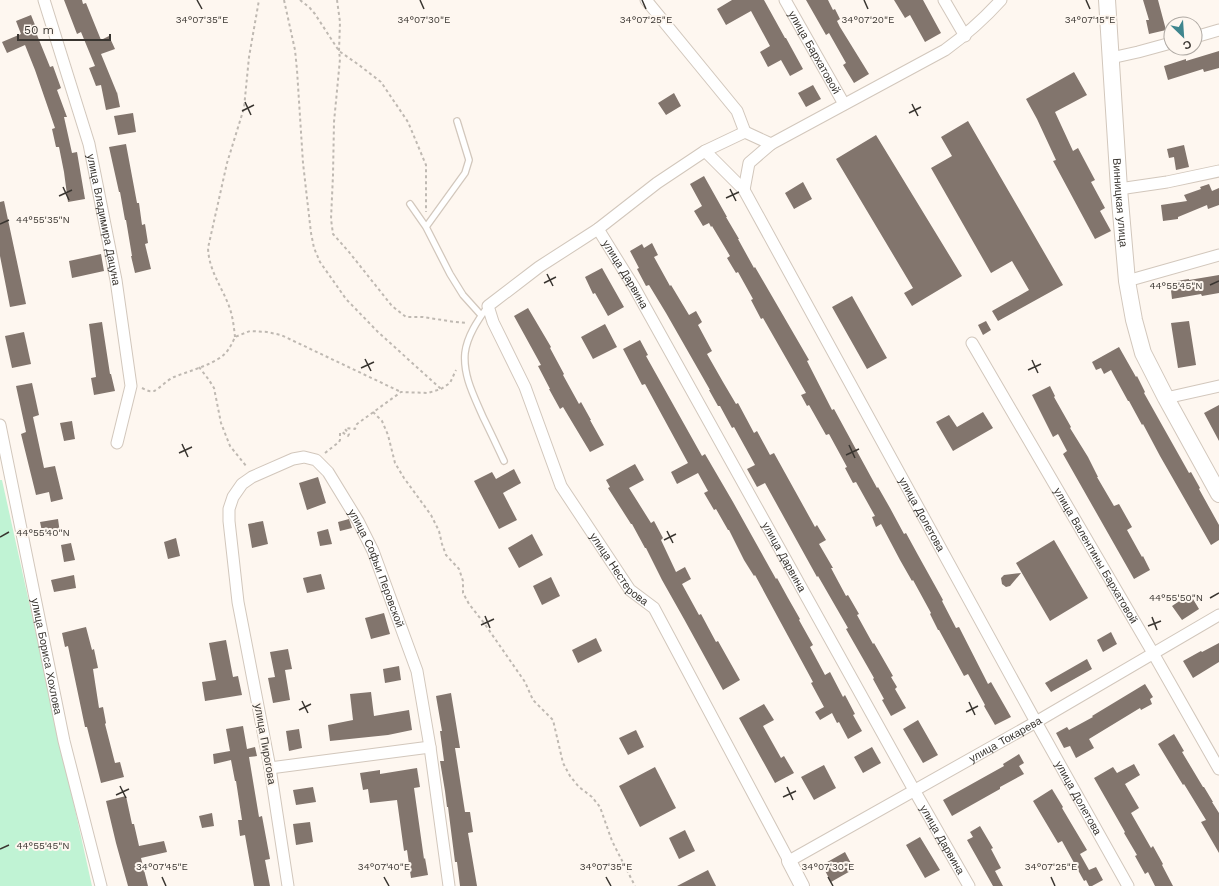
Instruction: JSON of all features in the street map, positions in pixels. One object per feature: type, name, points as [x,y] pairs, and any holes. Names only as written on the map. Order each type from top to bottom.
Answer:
[{"type":"main road","name":"Винницкая улица","points":[[1107,0],[1119,189],[1127,281],[1134,320],[1143,353],[1219,494]]},
{"type":"street","name":"улица Владимира Дацуна","points":[[44,0],[89,144],[116,280],[131,386],[117,443]]},
{"type":"street","points":[[646,0],[737,111],[745,132],[771,144]]},
{"type":"street","name":"улица Бархатовой","points":[[785,0],[844,104]]},
{"type":"street","points":[[944,0],[965,36]]},
{"type":"street","points":[[744,190],[749,163],[771,144],[945,50],[965,36],[983,20],[1001,0]]},
{"type":"street","points":[[1203,35],[1219,30]]},
{"type":"street","points":[[1111,58],[1163,45]]},
{"type":"street","points":[[484,310],[539,267],[598,229],[657,183],[705,151],[745,132]]},
{"type":"street","name":"улица Долетова","points":[[705,151],[744,190],[1036,722],[1128,886]]},
{"type":"street","points":[[1119,189],[1167,182],[1219,171]]},
{"type":"street","name":"улица Дарвина","points":[[598,229],[634,287],[969,886]]},
{"type":"street","points":[[1127,281],[1219,255]]},
{"type":"street","name":"улица Нестерова","points":[[484,310],[493,322],[525,387],[561,486],[630,590],[654,608],[802,886]]},
{"type":"street","name":"улица Валентины Бархатовой","points":[[972,343],[1153,653],[1219,770]]},
{"type":"street","points":[[1166,398],[1219,386]]},
{"type":"street","name":"улица Бориса Хохлова","points":[[0,425],[64,741],[101,886]]},
{"type":"street","points":[[252,477],[293,459],[304,457],[316,460]]},
{"type":"street","name":"улица Софьи Перовской","points":[[316,460],[328,472],[358,521],[373,551],[417,671],[430,747],[449,886]]},
{"type":"street","name":"улица Пирогова","points":[[252,477],[242,484],[233,497],[229,509],[238,602],[270,768],[288,886]]},
{"type":"street","name":"улица Токарева","points":[[789,861],[1036,722],[1219,615]]},
{"type":"street","points":[[270,768],[430,747]]},
{"type":"lane","points":[[426,227],[465,173],[469,160],[457,121]]},
{"type":"lane","points":[[410,204],[426,227],[450,274],[463,295],[484,310],[469,338],[465,353],[465,371],[471,390],[504,461]]},
{"type":"path","points":[[131,386],[141,387],[151,391],[155,390],[173,377],[219,359],[229,349],[235,337],[230,309],[208,259],[208,248],[227,163],[244,108],[249,57],[259,0]]},
{"type":"path","points":[[284,0],[295,50],[303,163],[314,248],[320,262],[346,299],[378,332],[441,389]]},
{"type":"path","points":[[300,0],[315,14],[339,51],[381,82],[408,122],[426,165],[426,227]]},
{"type":"path","points":[[337,0],[340,22],[340,59],[334,122],[331,219],[333,234],[392,306],[406,317],[423,317],[476,324]]},
{"type":"path","points":[[235,337],[250,331],[281,335],[401,392],[428,393],[441,389],[450,383],[465,353]]},
{"type":"path","points":[[199,368],[214,388],[220,423],[230,446],[245,464],[252,477]]},
{"type":"path","points":[[316,460],[339,442],[340,433],[342,432],[348,436],[349,434],[345,429],[346,428],[355,429],[357,424],[401,392]]},
{"type":"path","points":[[372,412],[382,421],[388,435],[395,463],[431,515],[439,531],[446,555],[458,569],[462,581],[463,593],[469,604],[525,682],[533,700],[553,720],[563,763],[570,776],[579,787],[592,797],[600,807],[612,841],[635,886]]},
{"type":"green space","points":[[0,480],[2,480],[92,886],[0,886]]},
{"type":"building","points":[[64,0],[82,0],[83,4],[86,3],[101,40],[109,36],[115,49],[101,54],[117,92],[120,107],[106,110],[101,85],[96,86],[89,68],[95,66],[81,32],[77,34]]},
{"type":"building","points":[[732,0],[764,0],[803,69],[790,76],[781,60],[768,67],[760,52],[770,46],[751,11],[726,25],[717,9]]},
{"type":"building","points":[[806,0],[828,0],[840,19],[837,21],[840,27],[869,74],[854,83],[843,65],[846,63],[829,33],[826,35]]},
{"type":"building","points":[[894,0],[923,0],[941,33],[925,42],[910,15],[905,18]]},
{"type":"building","points":[[1143,0],[1158,0],[1163,19],[1163,31],[1149,34],[1146,20],[1149,20]]},
{"type":"building","points":[[31,15],[37,30],[35,30],[50,67],[53,66],[61,88],[57,90],[67,117],[64,117],[72,153],[77,152],[85,199],[68,202],[59,147],[56,147],[52,129],[55,128],[25,45],[7,53],[2,42],[21,34],[16,21]]},
{"type":"building","points":[[1219,51],[1219,68],[1204,72],[1203,69],[1168,80],[1164,66],[1186,59],[1186,61]]},
{"type":"building","points":[[1074,72],[1087,95],[1055,112],[1073,151],[1078,148],[1095,180],[1091,182],[1105,208],[1100,211],[1111,231],[1095,239],[1053,161],[1056,160],[1026,99]]},
{"type":"building","points":[[813,85],[821,99],[806,107],[798,93]]},
{"type":"building","points":[[674,93],[681,106],[666,115],[658,103]]},
{"type":"building","points":[[133,113],[136,132],[118,135],[114,116]]},
{"type":"building","points":[[968,121],[1063,285],[998,321],[992,311],[1029,290],[1012,261],[991,273],[931,168],[952,156],[941,137]]},
{"type":"building","points":[[876,135],[962,276],[912,306],[904,293],[913,288],[836,159]]},
{"type":"building","points":[[126,144],[137,203],[139,203],[142,225],[145,224],[148,243],[145,244],[151,269],[135,273],[126,220],[109,147]]},
{"type":"building","points":[[1184,145],[1189,167],[1176,170],[1174,157],[1169,158],[1167,149]]},
{"type":"building","points":[[704,176],[754,268],[755,267],[809,360],[807,361],[832,410],[834,409],[904,534],[906,533],[943,600],[942,601],[956,628],[959,627],[988,684],[991,682],[1011,717],[995,725],[968,674],[964,676],[938,630],[930,614],[931,613],[913,580],[912,581],[881,524],[876,527],[872,517],[875,516],[856,482],[853,483],[845,468],[847,467],[829,434],[826,435],[809,405],[807,406],[801,395],[806,393],[763,318],[761,319],[751,300],[753,299],[738,272],[736,273],[727,258],[730,256],[712,226],[711,227],[709,223],[703,226],[694,211],[702,206],[690,184]]},
{"type":"building","points":[[803,182],[812,199],[794,209],[785,193]]},
{"type":"building","points":[[1209,184],[1212,191],[1219,188],[1219,205],[1208,209],[1207,205],[1178,217],[1178,219],[1163,221],[1161,205],[1187,201],[1184,195],[1201,189],[1200,187]]},
{"type":"building","points":[[4,201],[26,304],[10,307],[0,256],[0,202]]},
{"type":"building","points":[[652,243],[658,255],[654,257],[670,286],[671,285],[689,315],[696,311],[702,322],[698,325],[712,351],[707,354],[723,382],[736,404],[738,403],[754,433],[757,431],[770,455],[774,453],[815,527],[817,525],[826,540],[819,544],[833,568],[831,568],[846,596],[848,595],[873,644],[874,643],[893,676],[891,677],[897,687],[895,689],[906,708],[891,716],[882,700],[884,699],[873,679],[874,678],[846,629],[848,628],[818,576],[817,577],[765,483],[757,487],[747,469],[755,465],[734,427],[732,428],[720,406],[718,406],[666,313],[649,285],[646,286],[637,269],[639,268],[630,251],[642,244],[644,248]]},
{"type":"building","points":[[101,254],[104,271],[72,278],[69,261]]},
{"type":"building","points":[[602,268],[624,307],[608,316],[595,293],[593,294],[585,277]]},
{"type":"building","points":[[1219,275],[1219,293],[1202,296],[1201,294],[1172,299],[1170,282]]},
{"type":"building","points":[[852,296],[887,358],[867,369],[832,307]]},
{"type":"building","points":[[528,308],[551,347],[550,348],[564,374],[563,375],[579,404],[581,402],[604,445],[590,452],[563,407],[560,409],[538,366],[541,365],[514,316]]},
{"type":"building","points":[[986,321],[991,330],[983,335],[978,325]]},
{"type":"building","points":[[1189,321],[1196,365],[1178,368],[1171,323]]},
{"type":"building","points":[[102,322],[110,374],[115,391],[94,395],[91,378],[96,377],[89,324]]},
{"type":"building","points":[[605,324],[617,347],[593,359],[581,337]]},
{"type":"building","points":[[24,332],[31,364],[12,368],[5,336]]},
{"type":"building","points":[[640,340],[648,355],[646,356],[702,456],[705,454],[800,619],[799,620],[813,645],[810,647],[825,675],[830,672],[843,697],[845,695],[855,714],[853,715],[862,731],[848,739],[839,722],[837,723],[832,713],[820,720],[815,712],[824,707],[811,683],[813,682],[755,575],[754,576],[744,560],[729,530],[716,509],[714,510],[704,493],[708,491],[698,473],[677,484],[671,472],[688,463],[645,384],[642,385],[623,349]]},
{"type":"building","points":[[1119,347],[1136,377],[1137,376],[1145,392],[1144,393],[1189,473],[1191,472],[1200,488],[1199,489],[1219,525],[1219,540],[1211,545],[1111,370],[1104,374],[1101,368],[1096,370],[1092,362]]},
{"type":"building","points":[[32,383],[39,415],[33,417],[44,468],[55,466],[63,499],[51,502],[49,492],[36,495],[21,434],[26,432],[16,386]]},
{"type":"building","points":[[1050,386],[1055,396],[1054,397],[1071,427],[1070,428],[1088,457],[1097,477],[1114,506],[1119,504],[1132,527],[1127,530],[1150,570],[1134,579],[1063,454],[1067,451],[1058,434],[1053,437],[1032,395]]},
{"type":"building","points":[[1219,405],[1219,441],[1204,413]]},
{"type":"building","points":[[983,412],[993,428],[953,451],[936,422],[949,415],[957,427]]},
{"type":"building","points":[[72,421],[75,439],[64,441],[60,423]]},
{"type":"building","points":[[635,464],[644,480],[629,488],[651,523],[654,521],[663,538],[661,540],[676,572],[685,567],[691,579],[682,584],[699,615],[701,614],[716,642],[718,641],[740,680],[723,690],[646,548],[608,488],[610,487],[606,480]]},
{"type":"building","points":[[514,469],[521,483],[503,493],[517,520],[499,529],[474,481],[492,472],[496,479]]},
{"type":"building","points":[[318,477],[326,503],[307,510],[299,483]]},
{"type":"building","points":[[58,519],[60,533],[43,536],[40,522]]},
{"type":"building","points":[[349,519],[352,528],[340,531],[338,522]]},
{"type":"building","points":[[263,521],[268,544],[252,548],[248,524]]},
{"type":"building","points":[[328,529],[332,544],[320,546],[317,532]]},
{"type":"building","points":[[532,534],[543,555],[519,568],[508,548]]},
{"type":"building","points":[[176,538],[180,556],[168,559],[164,542]]},
{"type":"building","points":[[1054,540],[1088,598],[1050,621],[1016,563]]},
{"type":"building","points":[[71,543],[75,560],[64,562],[61,545]]},
{"type":"building","points":[[1021,573],[1010,586],[1006,587],[1002,584],[1001,578],[1004,575]]},
{"type":"building","points":[[321,574],[325,589],[307,593],[303,578]]},
{"type":"building","points":[[74,575],[76,588],[54,592],[51,580]]},
{"type":"building","points":[[551,577],[560,596],[542,605],[533,586]]},
{"type":"building","points":[[1190,594],[1199,609],[1182,620],[1172,606]]},
{"type":"building","points":[[384,613],[390,634],[371,639],[365,618]]},
{"type":"building","points":[[86,627],[92,650],[94,649],[98,668],[93,669],[99,708],[103,707],[105,724],[115,763],[120,762],[124,777],[101,783],[87,727],[85,727],[68,646],[65,647],[62,633]]},
{"type":"building","points":[[1111,632],[1117,644],[1103,652],[1097,640]]},
{"type":"building","points":[[596,638],[602,651],[578,663],[572,650]]},
{"type":"building","points":[[226,640],[233,677],[238,676],[242,695],[205,701],[202,682],[216,680],[209,643]]},
{"type":"building","points":[[1219,643],[1219,662],[1193,678],[1183,661]]},
{"type":"building","points":[[288,649],[292,669],[285,670],[290,700],[273,703],[268,678],[275,677],[270,652]]},
{"type":"building","points":[[1087,659],[1092,669],[1051,692],[1045,683]]},
{"type":"building","points":[[399,666],[401,680],[385,683],[383,669]]},
{"type":"building","points":[[1145,684],[1153,697],[1150,699],[1152,704],[1141,710],[1140,708],[1089,739],[1094,748],[1076,758],[1070,746],[1064,748],[1056,733],[1067,727],[1069,730],[1093,717],[1092,716]]},
{"type":"building","points":[[371,692],[374,716],[409,710],[412,730],[388,735],[330,741],[328,725],[353,720],[350,694]]},
{"type":"building","points":[[451,693],[460,748],[455,748],[465,812],[470,812],[473,832],[468,833],[477,886],[460,886],[440,761],[444,761],[440,731],[442,731],[436,696]]},
{"type":"building","points":[[764,704],[774,720],[763,726],[781,758],[784,756],[794,773],[775,783],[739,718]]},
{"type":"building","points":[[918,720],[938,755],[923,763],[903,729]]},
{"type":"building","points":[[243,726],[247,749],[255,747],[257,756],[249,757],[259,817],[262,816],[270,859],[265,860],[270,886],[254,886],[245,835],[240,836],[238,820],[242,820],[231,760],[214,764],[213,754],[230,751],[226,729]]},
{"type":"building","points":[[299,729],[302,748],[289,751],[286,731]]},
{"type":"building","points":[[636,730],[644,747],[628,755],[619,738]]},
{"type":"building","points":[[1174,734],[1184,751],[1182,752],[1219,813],[1219,853],[1201,822],[1206,820],[1158,744]]},
{"type":"building","points":[[872,747],[881,763],[863,773],[854,757]]},
{"type":"building","points":[[1019,754],[1024,763],[1019,766],[1024,774],[952,816],[943,800],[1004,766],[1003,764]]},
{"type":"building","points":[[1134,764],[1140,775],[1125,784],[1139,808],[1131,813],[1151,848],[1153,846],[1173,886],[1155,886],[1148,872],[1145,874],[1135,856],[1137,855],[1124,833],[1125,832],[1094,778],[1113,767],[1117,773]]},
{"type":"building","points":[[824,765],[836,788],[814,800],[801,777]]},
{"type":"building","points":[[655,767],[676,808],[640,827],[619,786]]},
{"type":"building","points":[[417,768],[420,787],[414,788],[424,859],[425,858],[428,875],[411,878],[407,850],[404,851],[397,800],[370,803],[368,789],[363,790],[360,773],[380,770],[380,774]]},
{"type":"building","points":[[313,787],[316,802],[296,805],[293,790]]},
{"type":"building","points":[[1052,789],[1087,850],[1080,854],[1089,870],[1096,867],[1103,880],[1092,886],[1089,886],[1086,880],[1084,881],[1062,841],[1058,843],[1033,801]]},
{"type":"building","points":[[126,796],[132,824],[134,824],[139,846],[164,841],[167,852],[141,858],[148,886],[128,886],[116,843],[106,801]]},
{"type":"building","points":[[212,813],[214,826],[202,828],[199,816]]},
{"type":"building","points":[[310,822],[313,842],[296,845],[293,824]]},
{"type":"building","points":[[980,826],[993,848],[991,849],[1001,868],[995,871],[1003,886],[993,886],[967,840],[973,837],[970,832]]},
{"type":"building","points":[[685,830],[695,851],[679,859],[669,838]]},
{"type":"building","points":[[920,837],[940,870],[925,878],[906,845]]},
{"type":"building","points":[[845,852],[854,869],[831,882],[822,865]]},
{"type":"building","points":[[708,870],[716,886],[677,886]]}]
